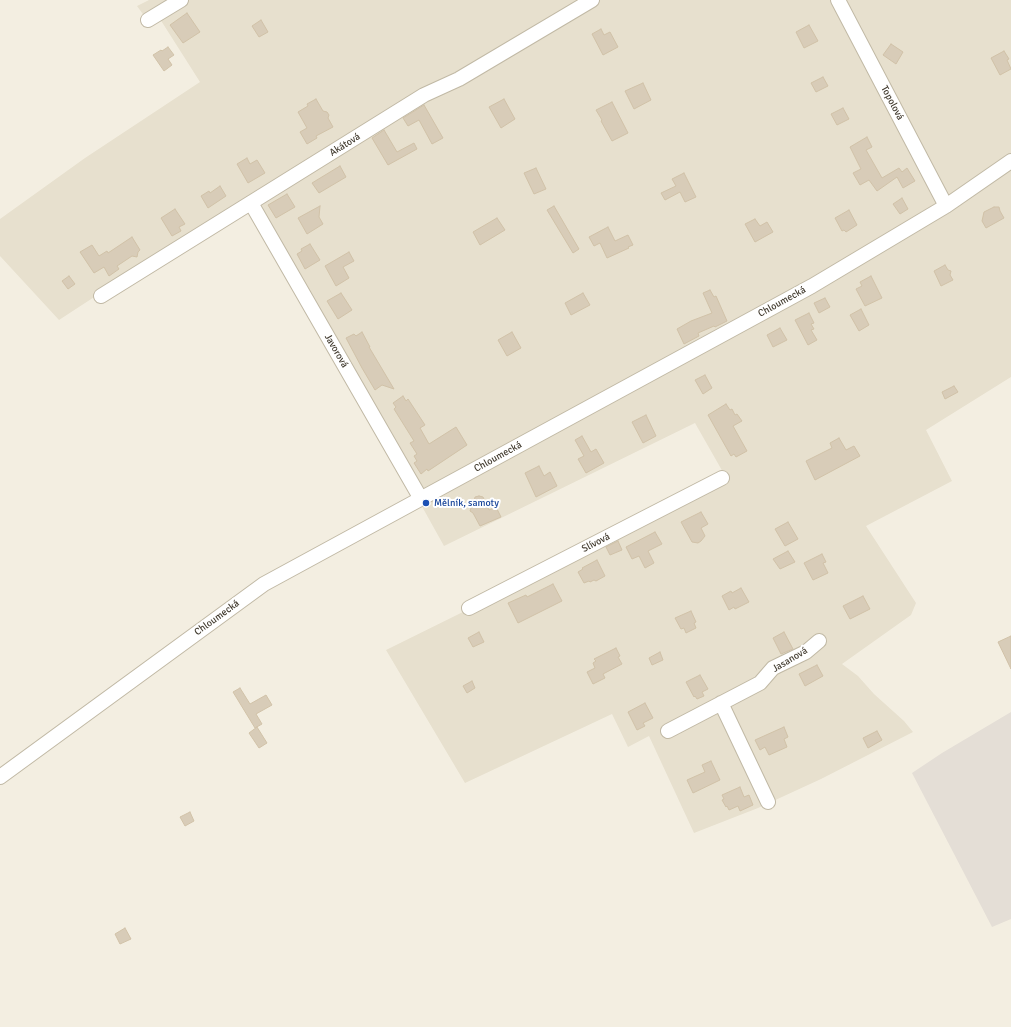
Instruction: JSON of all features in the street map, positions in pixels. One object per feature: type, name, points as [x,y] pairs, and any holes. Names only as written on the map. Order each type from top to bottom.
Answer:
[{"type":"street","points":[[148,20],[181,0]]},
{"type":"street","name":"Akátová","points":[[101,296],[424,95],[459,79],[592,0]]},
{"type":"street","name":"Topolová","points":[[838,0],[946,206]]},
{"type":"street","name":"Chloumecká","points":[[0,777],[264,584],[812,286],[946,206],[1011,161]]},
{"type":"street","name":"Javorová","points":[[251,203],[421,499]]},
{"type":"street","name":"Slívová","points":[[470,608],[722,478]]},
{"type":"street","name":"Jasanová","points":[[668,731],[760,683],[773,668],[806,652],[819,641]]},
{"type":"street","points":[[721,703],[768,802]]},
{"type":"shaded area","points":[[149,0],[1011,0],[1011,377],[926,430],[952,481],[866,526],[916,603],[911,615],[842,664],[858,676],[874,694],[904,721],[913,732],[821,779],[758,808],[694,833],[649,736],[628,747],[612,714],[465,783],[386,650],[728,481],[695,423],[444,546],[249,196],[59,320],[0,256],[0,219],[85,158],[200,82],[160,19],[150,24],[137,6]]},
{"type":"shaded area","points":[[1011,712],[1011,919],[992,927],[912,773],[942,753]]},
{"type":"building","points":[[187,13],[200,32],[183,43],[170,25]]},
{"type":"building","points":[[261,20],[268,32],[259,37],[252,26]]},
{"type":"building","points":[[809,25],[818,41],[804,48],[796,32]]},
{"type":"building","points":[[601,29],[604,35],[610,32],[618,47],[603,55],[592,34]]},
{"type":"building","points":[[891,44],[903,52],[896,64],[883,55]]},
{"type":"building","points":[[168,47],[174,55],[168,59],[172,65],[164,71],[153,55]]},
{"type":"building","points":[[1004,51],[1009,59],[1007,60],[1011,69],[1000,75],[991,58]]},
{"type":"building","points":[[823,77],[828,86],[816,92],[811,83]]},
{"type":"building","points":[[643,83],[651,100],[634,109],[625,91]]},
{"type":"building","points":[[316,99],[323,111],[327,112],[329,115],[328,118],[333,127],[316,136],[317,138],[307,144],[300,132],[307,128],[298,112],[308,106],[307,104]]},
{"type":"building","points":[[504,99],[515,119],[501,128],[489,107]]},
{"type":"building","points":[[612,102],[628,133],[612,141],[596,110]]},
{"type":"building","points":[[424,105],[443,138],[432,144],[419,120],[408,126],[403,118]]},
{"type":"building","points":[[843,108],[849,119],[837,125],[831,114]]},
{"type":"building","points":[[384,130],[397,152],[414,143],[417,149],[388,165],[372,138]]},
{"type":"building","points":[[867,137],[872,147],[866,150],[882,178],[899,168],[902,172],[907,168],[915,181],[903,188],[897,177],[877,191],[869,180],[860,185],[853,173],[861,169],[850,147]]},
{"type":"building","points":[[247,158],[250,164],[257,160],[265,173],[248,183],[237,164]]},
{"type":"building","points":[[340,166],[346,177],[319,193],[312,183]]},
{"type":"building","points":[[536,168],[546,189],[534,194],[524,173]]},
{"type":"building","points":[[684,173],[696,197],[685,202],[680,192],[665,200],[661,193],[676,186],[672,179]]},
{"type":"building","points":[[220,186],[226,196],[208,208],[201,196],[209,191],[210,193]]},
{"type":"building","points":[[287,194],[295,207],[276,218],[268,205]]},
{"type":"building","points":[[902,198],[908,209],[900,214],[893,204]]},
{"type":"building","points":[[320,206],[319,217],[323,224],[307,234],[298,218]]},
{"type":"building","points":[[554,206],[579,249],[573,253],[547,210]]},
{"type":"building","points":[[994,207],[999,207],[1004,218],[986,228],[982,221],[984,212]]},
{"type":"building","points":[[175,209],[185,224],[179,227],[181,231],[172,236],[161,218]]},
{"type":"building","points":[[849,210],[857,225],[846,232],[844,230],[842,231],[835,218]]},
{"type":"building","points":[[497,218],[505,230],[480,245],[473,232]]},
{"type":"building","points":[[755,219],[760,226],[767,222],[773,232],[755,242],[745,224]]},
{"type":"building","points":[[608,227],[615,241],[628,235],[633,245],[607,258],[600,243],[594,246],[589,237]]},
{"type":"building","points":[[132,237],[140,250],[137,257],[132,256],[117,266],[119,269],[109,276],[104,267],[94,273],[80,252],[92,245],[99,256],[107,251],[108,253]]},
{"type":"building","points":[[310,244],[320,260],[305,269],[297,254],[302,251],[301,249]]},
{"type":"building","points":[[349,252],[354,261],[343,267],[349,278],[336,286],[325,266]]},
{"type":"building","points":[[945,265],[948,270],[951,271],[950,275],[953,280],[941,286],[934,271]]},
{"type":"building","points":[[69,276],[75,284],[68,289],[62,281]]},
{"type":"building","points":[[871,276],[882,298],[865,306],[856,289],[862,286],[860,282]]},
{"type":"building","points":[[710,290],[714,297],[716,296],[727,321],[698,333],[699,336],[684,344],[677,329],[691,321],[712,313],[703,293]]},
{"type":"building","points":[[341,293],[352,310],[338,319],[327,301]]},
{"type":"building","points":[[583,293],[590,305],[571,315],[565,303]]},
{"type":"building","points":[[825,298],[830,307],[819,313],[814,303]]},
{"type":"building","points":[[861,309],[869,325],[859,331],[850,315]]},
{"type":"building","points":[[809,313],[814,323],[811,324],[814,329],[811,330],[817,340],[808,345],[795,320]]},
{"type":"building","points":[[780,328],[787,340],[773,347],[767,335]]},
{"type":"building","points":[[362,332],[369,347],[394,389],[382,385],[375,390],[362,368],[346,338],[354,334],[356,336]]},
{"type":"building","points":[[512,332],[521,348],[507,356],[498,340]]},
{"type":"building","points":[[705,375],[712,388],[703,394],[695,380]]},
{"type":"building","points":[[954,386],[958,392],[945,399],[942,392]]},
{"type":"building","points":[[403,396],[406,401],[408,399],[425,425],[420,428],[429,444],[456,427],[467,445],[421,474],[414,463],[417,461],[414,456],[417,454],[410,443],[414,441],[394,409],[396,407],[393,403]]},
{"type":"building","points":[[726,404],[742,421],[733,426],[747,451],[736,457],[734,454],[731,456],[708,415]]},
{"type":"building","points":[[646,415],[656,436],[643,443],[632,422]]},
{"type":"building","points":[[582,436],[591,452],[596,449],[604,463],[586,473],[578,459],[584,456],[575,440]]},
{"type":"building","points":[[839,438],[846,450],[854,446],[860,456],[815,480],[806,461],[832,448],[830,443]]},
{"type":"building","points":[[539,466],[544,476],[550,472],[557,486],[536,497],[525,473]]},
{"type":"building","points":[[475,497],[483,497],[489,510],[496,507],[501,517],[480,526],[473,513],[470,511],[471,508],[469,503],[474,501]]},
{"type":"building","points":[[701,512],[708,524],[701,528],[705,536],[698,543],[692,542],[681,522]]},
{"type":"building","points":[[788,522],[798,539],[785,546],[775,529]]},
{"type":"building","points":[[655,532],[662,544],[648,551],[654,563],[645,568],[639,556],[632,559],[626,547]]},
{"type":"building","points":[[618,541],[622,550],[610,555],[606,547]]},
{"type":"building","points":[[788,551],[795,562],[780,569],[773,559]]},
{"type":"building","points":[[822,554],[826,562],[823,563],[828,573],[813,580],[804,563]]},
{"type":"building","points":[[597,560],[605,576],[596,581],[594,580],[584,583],[578,572],[583,569],[582,568]]},
{"type":"building","points":[[553,584],[562,601],[518,623],[508,603],[526,595],[527,597]]},
{"type":"building","points":[[741,588],[749,602],[735,609],[734,607],[729,610],[722,596]]},
{"type":"building","points":[[863,596],[870,609],[850,619],[843,606]]},
{"type":"building","points":[[691,611],[696,622],[694,623],[696,628],[686,633],[684,628],[681,629],[675,618]]},
{"type":"building","points":[[479,632],[484,642],[473,647],[468,638]]},
{"type":"building","points":[[784,632],[793,649],[781,654],[773,638]]},
{"type":"building","points":[[1011,636],[1011,669],[998,642]]},
{"type":"building","points":[[616,648],[620,656],[618,657],[622,664],[603,674],[605,678],[593,684],[587,672],[595,668],[593,663],[596,661],[594,659]]},
{"type":"building","points":[[660,652],[663,660],[652,665],[649,658]]},
{"type":"building","points":[[817,665],[823,676],[805,686],[799,674]]},
{"type":"building","points":[[700,675],[708,689],[702,692],[704,696],[697,699],[695,696],[694,697],[686,682]]},
{"type":"building","points":[[472,681],[475,688],[467,693],[463,686]]},
{"type":"building","points":[[240,688],[250,704],[266,695],[272,705],[256,714],[262,724],[255,728],[233,692]]},
{"type":"building","points":[[645,703],[653,718],[643,723],[645,726],[637,730],[628,712]]},
{"type":"building","points":[[257,727],[267,743],[259,748],[249,733]]},
{"type":"building","points":[[784,727],[788,737],[784,739],[787,747],[769,755],[765,747],[760,750],[755,740]]},
{"type":"building","points":[[877,731],[882,740],[868,748],[863,738]]},
{"type":"building","points":[[711,761],[720,780],[693,793],[687,780],[705,772],[702,765]]},
{"type":"building","points":[[740,787],[744,797],[749,795],[753,805],[740,811],[738,806],[729,810],[722,800],[724,799],[722,795]]},
{"type":"building","points":[[190,812],[194,821],[185,826],[180,817]]},
{"type":"building","points":[[125,928],[131,939],[120,944],[115,934]]},
{"type":"place","name":"Mělník, samoty","points":[[426,503]]}]
